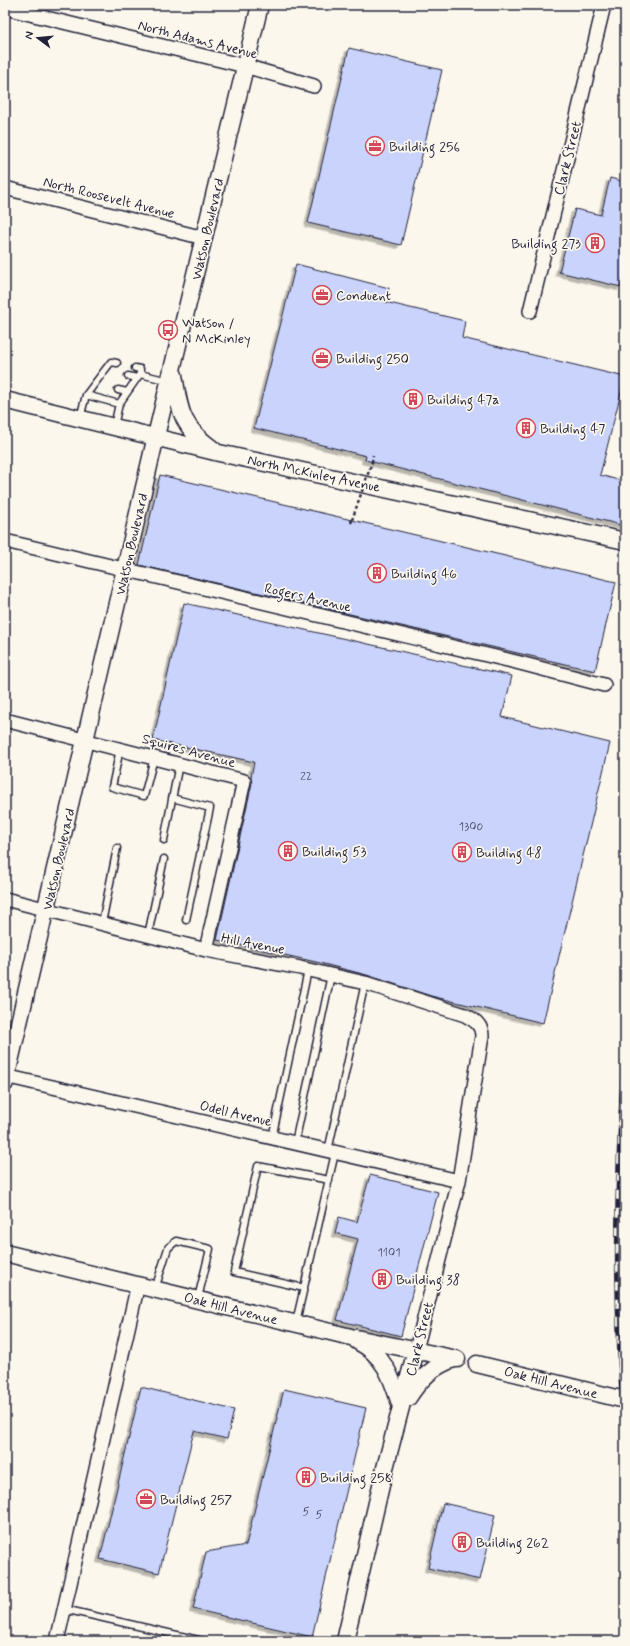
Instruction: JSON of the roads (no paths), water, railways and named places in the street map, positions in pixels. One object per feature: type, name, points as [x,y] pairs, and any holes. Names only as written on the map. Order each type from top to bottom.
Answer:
[{"type":"street","name":"Watson Boulevard","points":[[6,1078],[156,436],[172,376],[260,5]]},
{"type":"street","name":"Clark Street","points":[[530,311],[604,5]]},
{"type":"street","name":"North Adams Avenue","points":[[5,8],[245,66],[314,86]]},
{"type":"street","name":"North Roosevelt Avenue","points":[[5,188],[204,238]]},
{"type":"street","points":[[172,376],[180,412],[189,426],[207,444],[219,453]]},
{"type":"street","name":"North McKinley Avenue","points":[[5,400],[156,436],[219,453],[625,541]]},
{"type":"street","name":"Rogers Avenue","points":[[5,541],[516,662],[604,685]]},
{"type":"street","name":"Squires Avenue","points":[[5,720],[244,781],[206,950]]},
{"type":"street","name":"Hill Avenue","points":[[5,899],[46,908],[206,950],[308,970],[365,984],[464,1015],[475,1020],[479,1024],[482,1029],[482,1036]]},
{"type":"street","name":"Clark Street","points":[[345,1641],[383,1475],[459,1182],[482,1036]]},
{"type":"street","name":"Odell Avenue","points":[[6,1078],[295,1143],[459,1182]]},
{"type":"street","name":"Oak Hill Avenue","points":[[5,1253],[138,1284],[351,1338],[456,1359],[440,1364],[418,1382],[401,1407]]},
{"type":"street","points":[[57,1641],[138,1284]]},
{"type":"street","points":[[351,1338],[366,1346],[382,1361],[393,1380],[401,1407]]},
{"type":"street","name":"Oak Hill Avenue","points":[[477,1364],[625,1400]]},
{"type":"lane","points":[[80,418],[86,395],[98,385],[108,371],[111,362],[117,363]]},
{"type":"lane","points":[[113,426],[119,404],[138,376],[140,369],[134,368]]},
{"type":"lane","points":[[128,376],[172,376]]},
{"type":"lane","points":[[118,390],[127,392]]},
{"type":"lane","points":[[86,395],[119,404]]},
{"type":"lane","points":[[120,749],[112,787],[144,796],[154,757]]},
{"type":"lane","points":[[164,840],[179,764]]},
{"type":"lane","points":[[172,798],[210,808],[186,920]]},
{"type":"lane","points":[[102,923],[117,848]]},
{"type":"lane","points":[[148,935],[164,859]]},
{"type":"lane","points":[[272,1138],[308,970]]},
{"type":"lane","points":[[295,1143],[331,975]]},
{"type":"lane","points":[[296,1324],[329,1180],[332,1152],[365,984]]},
{"type":"lane","points":[[304,1288],[234,1272],[258,1166],[329,1180]]},
{"type":"lane","points":[[155,1289],[168,1248],[176,1241],[203,1247],[210,1249],[197,1299]]},
{"type":"lane","points":[[64,1609],[203,1641]]},
{"type":"railway","points":[[625,1047],[619,1145],[617,1244],[619,1342],[625,1440]]},
{"type":"place","name":"Building 256","points":[[375,146]]},
{"type":"place","name":"Building 273","points":[[595,243]]},
{"type":"place","name":"Conduent","points":[[322,295]]},
{"type":"place","name":"Watson / N McKinley","points":[[168,330]]},
{"type":"place","name":"Building 250","points":[[322,358]]},
{"type":"place","name":"Building 47a","points":[[413,399]]},
{"type":"place","name":"Building 47","points":[[526,428]]},
{"type":"place","name":"Building 46","points":[[377,573]]},
{"type":"place","name":"Building 53","points":[[288,851]]},
{"type":"place","name":"Building 48","points":[[462,852]]},
{"type":"place","name":"Building 38","points":[[382,1279]]},
{"type":"place","name":"Building 258","points":[[306,1477]]},
{"type":"place","name":"Building 257","points":[[146,1499]]},
{"type":"place","name":"Building 262","points":[[462,1542]]}]
